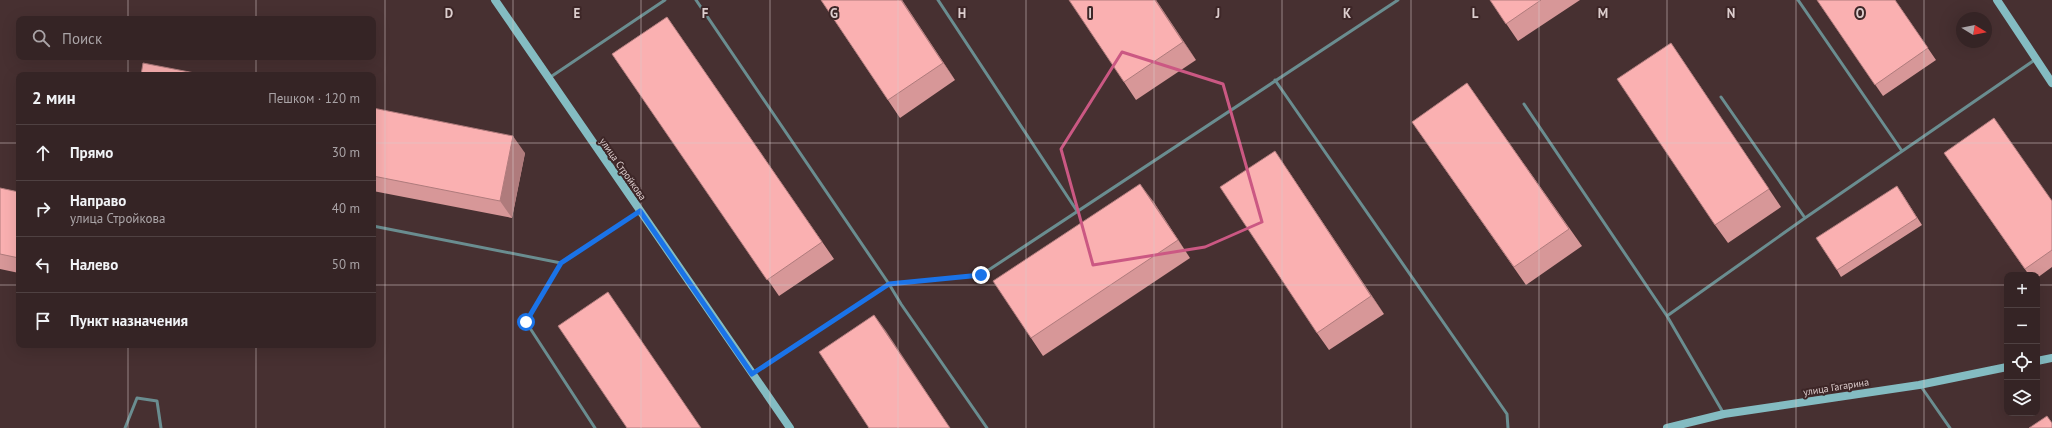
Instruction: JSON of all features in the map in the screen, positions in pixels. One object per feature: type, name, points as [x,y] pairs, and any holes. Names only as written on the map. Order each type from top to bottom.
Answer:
[{"type":"street","name":"улица Стройкова","points":[[495,0],[790,428]]},
{"type":"street","points":[[1996,0],[2052,83]]},
{"type":"street","points":[[2040,360],[2052,358]]},
{"type":"street","name":"улица Гагарина","points":[[1667,428],[1724,414],[1919,385],[2004,368]]},
{"type":"lane","points":[[548,78],[665,0]]},
{"type":"lane","points":[[696,0],[889,284],[901,304],[987,428]]},
{"type":"lane","points":[[938,0],[1077,212]]},
{"type":"lane","points":[[752,374],[889,284],[981,275],[1398,0]]},
{"type":"lane","points":[[1798,0],[1902,152]]},
{"type":"lane","points":[[1667,316],[1805,218],[2036,58]]},
{"type":"lane","points":[[1275,80],[1507,414],[1508,428]]},
{"type":"lane","points":[[1721,97],[1805,218]]},
{"type":"lane","points":[[1524,104],[1667,316],[1724,414]]},
{"type":"lane","points":[[596,428],[526,322],[561,263],[640,211]]},
{"type":"lane","points":[[376,227],[561,263]]},
{"type":"lane","points":[[1919,385],[1950,428]]},
{"type":"lane","points":[[125,428],[137,398],[157,401],[161,428]]},
{"type":"highlighted area","points":[[1122,52],[1223,84],[1262,222],[1205,247],[1093,265],[1061,149]]},
{"type":"building","points":[[821,0],[901,0],[943,63],[888,100]]},
{"type":"building","points":[[1069,0],[1155,0],[1183,42],[1124,82]]},
{"type":"building","points":[[1490,0],[1541,0],[1506,24]]},
{"type":"building","points":[[1817,0],[1895,0],[1928,48],[1875,85]]},
{"type":"building","points":[[667,17],[822,242],[767,280],[612,54]]},
{"type":"building","points":[[1671,43],[1769,189],[1715,225],[1617,79]]},
{"type":"building","points":[[143,63],[190,72],[142,72]]},
{"type":"building","points":[[1467,83],[1569,229],[1514,267],[1412,122]]},
{"type":"building","points":[[376,109],[513,136],[500,201],[376,177]]},
{"type":"building","points":[[1994,118],[2052,201],[2052,250],[2025,269],[1944,153]]},
{"type":"building","points":[[1275,151],[1371,296],[1317,333],[1220,187]]},
{"type":"building","points":[[1140,184],[1178,240],[1031,338],[993,281]]},
{"type":"building","points":[[1897,186],[1917,218],[1837,270],[1816,238]]},
{"type":"building","points":[[0,188],[16,191],[16,257],[0,254]]},
{"type":"building","points":[[608,292],[701,428],[627,428],[558,326]]},
{"type":"building","points":[[874,315],[950,428],[869,428],[819,352]]},
{"type":"building","points":[[2047,416],[2052,423],[2052,428],[2029,428]]},
{"type":"route","points":[[526,322],[561,263],[640,211],[752,374],[889,284],[981,275]]}]
